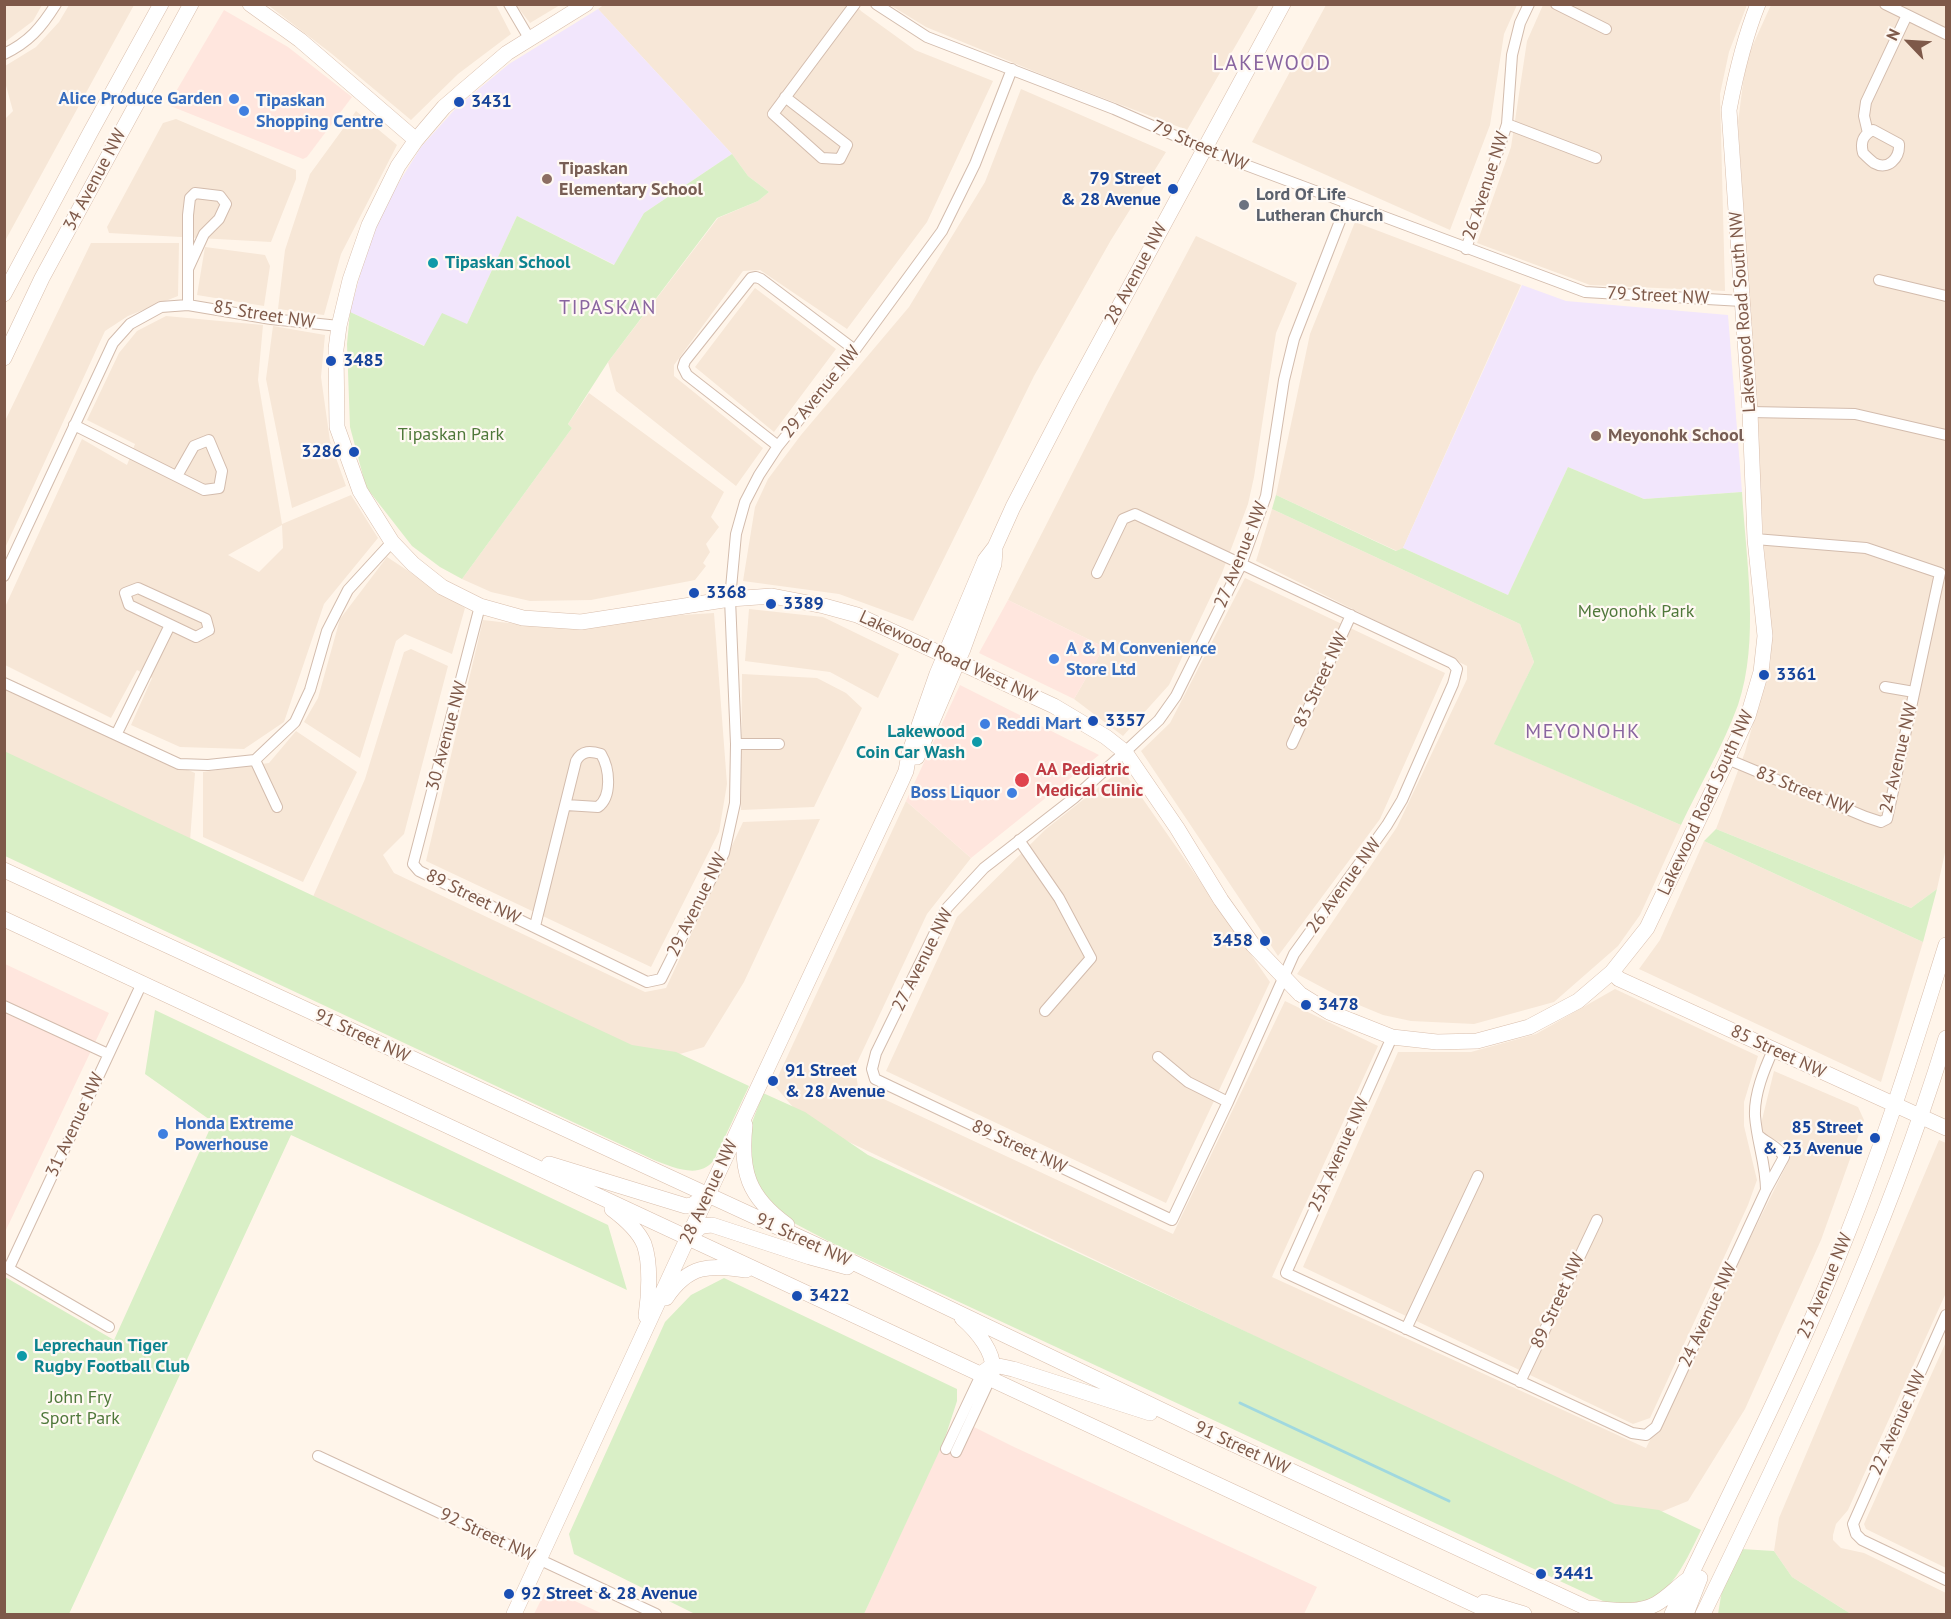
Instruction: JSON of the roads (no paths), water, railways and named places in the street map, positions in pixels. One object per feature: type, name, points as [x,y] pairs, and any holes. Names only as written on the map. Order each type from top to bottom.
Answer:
[{"type":"main road","name":"34 Avenue NW","points":[[4,294],[161,4]]},
{"type":"main road","name":"34 Avenue NW","points":[[4,358],[42,278],[191,4]]},
{"type":"main road","points":[[250,4],[300,40],[416,140]]},
{"type":"main road","name":"Lakewood Road West NW","points":[[586,4],[529,38],[485,71],[444,107],[416,140],[392,175],[369,225],[350,280],[339,326],[336,349],[338,427],[360,491],[392,542],[413,564],[442,587],[480,606],[524,618],[581,622],[730,599],[772,596],[857,615],[1054,706],[1106,737],[1125,752],[1178,828],[1221,900],[1253,945],[1300,994],[1329,1012],[1392,1037],[1437,1042],[1477,1041],[1514,1033],[1546,1019]]},
{"type":"main road","name":"28 Avenue NW","points":[[514,1614],[906,771],[917,758],[951,658],[994,564],[995,547],[1013,507],[1283,4]]},
{"type":"main road","name":"Lakewood Road South NW","points":[[1546,1019],[1578,1001],[1612,972],[1647,928],[1748,716],[1761,672],[1765,636],[1755,539],[1750,412],[1729,110],[1737,67],[1758,4]]},
{"type":"main road","name":"91 Street NW","points":[[4,870],[823,1248],[1218,1437],[1600,1614]]},
{"type":"main road","points":[[4,875],[75,903]]},
{"type":"main road","points":[[4,919],[687,1238],[988,1374],[1495,1614]]},
{"type":"main road","name":"23 Avenue NW","points":[[1672,1614],[1786,1378],[1845,1240],[1896,1105],[1947,945]]},
{"type":"main road","name":"85 Street NW","points":[[1612,972],[1619,979],[1947,1128]]},
{"type":"main road","name":"23 Avenue NW","points":[[1702,1614],[1810,1392],[1837,1331],[1922,1117],[1947,1038]]},
{"type":"main road","points":[[746,1115],[743,1155],[749,1184],[763,1204],[778,1218],[823,1248]]},
{"type":"main road","points":[[519,1159],[546,1163],[686,1206],[692,1205],[707,1195]]},
{"type":"main road","points":[[595,1194],[626,1220],[643,1243],[646,1253],[649,1300],[643,1333]]},
{"type":"main road","points":[[687,1238],[702,1227],[712,1225],[810,1257],[879,1276]]},
{"type":"main road","points":[[643,1333],[674,1287],[690,1273],[713,1267],[763,1273]]},
{"type":"main road","points":[[921,1294],[959,1316],[973,1328],[984,1345],[988,1374]]},
{"type":"main road","points":[[988,1374],[1013,1369],[1218,1437]]},
{"type":"main road","points":[[1686,1614],[1739,1474]]},
{"type":"main road","points":[[1584,1608],[1641,1610],[1659,1603],[1690,1578]]},
{"type":"main road","points":[[1714,1614],[1718,1584]]},
{"type":"main road","points":[[1439,1588],[1524,1614]]},
{"type":"street","points":[[4,54],[24,44],[46,21],[56,4]]},
{"type":"street","points":[[509,4],[529,38]]},
{"type":"street","points":[[784,97],[847,145],[840,159],[822,158],[773,114],[784,97],[855,4]]},
{"type":"street","name":"79 Street NW","points":[[876,4],[927,37],[1114,109],[1204,149],[1585,292],[1742,301]]},
{"type":"street","name":"26 Avenue NW","points":[[1466,249],[1507,124],[1512,55],[1520,23],[1529,4]]},
{"type":"street","points":[[1556,4],[1606,29]]},
{"type":"street","points":[[1885,4],[1947,34]]},
{"type":"street","points":[[1868,132],[1864,116],[1866,102],[1907,15]]},
{"type":"street","name":"29 Avenue NW","points":[[647,982],[661,979],[724,853],[735,803],[736,744],[730,599],[736,534],[745,502],[778,446],[855,350],[942,231],[975,164],[1012,69]]},
{"type":"street","name":"26 Avenue NW","points":[[1507,124],[1596,158]]},
{"type":"street","name":"85 Street NW","points":[[188,269],[204,234],[224,211],[226,204],[220,196],[199,192],[191,195],[190,198],[188,269],[188,304]]},
{"type":"street","name":"27 Avenue NW","points":[[872,1070],[876,1053],[947,908],[984,868],[1074,798],[1125,752],[1159,720],[1176,696],[1241,565],[1266,496],[1284,380],[1294,339],[1347,203]]},
{"type":"street","points":[[778,446],[687,375],[683,367],[685,361],[751,278],[762,279],[855,350]]},
{"type":"street","points":[[1879,280],[1947,296]]},
{"type":"street","name":"85 Street NW","points":[[74,425],[113,343],[130,324],[161,307],[188,304],[270,319],[339,326]]},
{"type":"street","points":[[1750,412],[1855,414],[1947,435]]},
{"type":"street","points":[[4,576],[74,425],[204,490],[219,488],[222,471],[209,440],[194,446],[177,476]]},
{"type":"street","name":"83 Street NW","points":[[1097,573],[1123,519],[1135,513],[1452,663],[1457,669]]},
{"type":"street","name":"24 Avenue NW","points":[[1755,539],[1866,548],[1940,573],[1889,812],[1887,819],[1881,822]]},
{"type":"street","points":[[4,683],[179,764],[208,765],[255,760],[295,722],[310,690],[327,631],[342,599],[392,542]]},
{"type":"street","points":[[138,588],[206,619],[209,630],[196,637],[170,625],[129,605],[126,593],[138,588]]},
{"type":"street","name":"30 Avenue NW","points":[[413,864],[480,606]]},
{"type":"street","name":"83 Street NW","points":[[1292,744],[1351,615]]},
{"type":"street","points":[[117,734],[170,625]]},
{"type":"street","name":"26 Avenue NW","points":[[1172,1220],[1294,954],[1387,825],[1402,800],[1453,684],[1457,669]]},
{"type":"street","name":"24 Avenue NW","points":[[1885,687],[1914,692]]},
{"type":"street","points":[[736,744],[779,744]]},
{"type":"street","name":"89 Street NW","points":[[535,926],[578,758],[586,752],[601,754],[607,767],[606,800],[598,807],[566,805]]},
{"type":"street","name":"83 Street NW","points":[[1726,759],[1881,822]]},
{"type":"street","points":[[255,760],[277,807]]},
{"type":"street","points":[[1019,840],[1059,898],[1091,958],[1045,1011]]},
{"type":"street","name":"89 Street NW","points":[[413,864],[419,872],[647,982]]},
{"type":"street","name":"31 Avenue NW","points":[[7,1267],[142,983]]},
{"type":"street","points":[[4,1006],[108,1054]]},
{"type":"street","name":"25A Avenue NW","points":[[1392,1037],[1286,1273],[1406,1329]]},
{"type":"street","points":[[1766,1190],[1766,1173],[1755,1115],[1756,1096],[1773,1050]]},
{"type":"street","points":[[1158,1057],[1188,1082],[1228,1102]]},
{"type":"street","name":"89 Street NW","points":[[872,1070],[875,1079],[1172,1220]]},
{"type":"street","name":"24 Avenue NW","points":[[1520,1382],[1632,1433],[1646,1435],[1656,1427],[1766,1190],[1784,1157],[1778,1148],[1758,1135]]},
{"type":"street","points":[[1478,1176],[1406,1329],[1520,1382]]},
{"type":"street","name":"89 Street NW","points":[[1520,1382],[1597,1220]]},
{"type":"street","points":[[7,1267],[110,1327]]},
{"type":"street","name":"22 Avenue NW","points":[[1947,1315],[1853,1524],[1854,1532],[1867,1543],[1947,1580]]},
{"type":"street","points":[[951,1450],[988,1374]]},
{"type":"street","name":"92 Street NW","points":[[318,1456],[656,1614]]},
{"type":"waterway","points":[[1240,1403],[1449,1501]]},
{"type":"place","name":"Alice Produce Garden","points":[[234,99]]},
{"type":"place","name":"3431","points":[[459,102]]},
{"type":"place","name":"Tipaskan Shopping Centre","points":[[244,111]]},
{"type":"place","name":"Tipaskan Elementary School","points":[[547,179]]},
{"type":"place","name":"79 Street & 28 Avenue","points":[[1173,189]]},
{"type":"place","name":"Lord Of Life Lutheran Church","points":[[1244,205]]},
{"type":"place","name":"Tipaskan School","points":[[433,263]]},
{"type":"place","name":"3485","points":[[331,361]]},
{"type":"place","name":"Meyonohk School","points":[[1596,436]]},
{"type":"place","name":"3286","points":[[354,452]]},
{"type":"place","name":"3368","points":[[694,593]]},
{"type":"place","name":"3389","points":[[771,604]]},
{"type":"place","name":"A & M Convenience Store Ltd","points":[[1054,659]]},
{"type":"place","name":"3361","points":[[1764,675]]},
{"type":"place","name":"3357","points":[[1093,721]]},
{"type":"place","name":"Reddi Mart","points":[[985,724]]},
{"type":"place","name":"Lakewood Coin Car Wash","points":[[977,742]]},
{"type":"place","name":"AA Pediatric Medical Clinic","points":[[1022,780]]},
{"type":"place","name":"Boss Liquor","points":[[1012,793]]},
{"type":"place","name":"3458","points":[[1265,941]]},
{"type":"place","name":"3478","points":[[1306,1005]]},
{"type":"place","name":"91 Street & 28 Avenue","points":[[773,1081]]},
{"type":"place","name":"Honda Extreme Powerhouse","points":[[163,1134]]},
{"type":"place","name":"85 Street & 23 Avenue","points":[[1875,1138]]},
{"type":"place","name":"3422","points":[[797,1296]]},
{"type":"place","name":"Leprechaun Tiger Rugby Football Club","points":[[22,1356]]},
{"type":"place","name":"3441","points":[[1541,1574]]},
{"type":"place","name":"92 Street & 28 Avenue","points":[[509,1594]]},
{"type":"district","name":"LAKEWOOD","points":[[1272,64]]},
{"type":"district","name":"TIPASKAN","points":[[608,308]]},
{"type":"district","name":"MEYONOHK","points":[[1583,732]]},
{"type":"park label","name":"Tipaskan Park","points":[[451,435]]},
{"type":"park label","name":"Meyonohk Park","points":[[1636,612]]},
{"type":"park label","name":"John Fry Sport Park","points":[[80,1408]]}]
